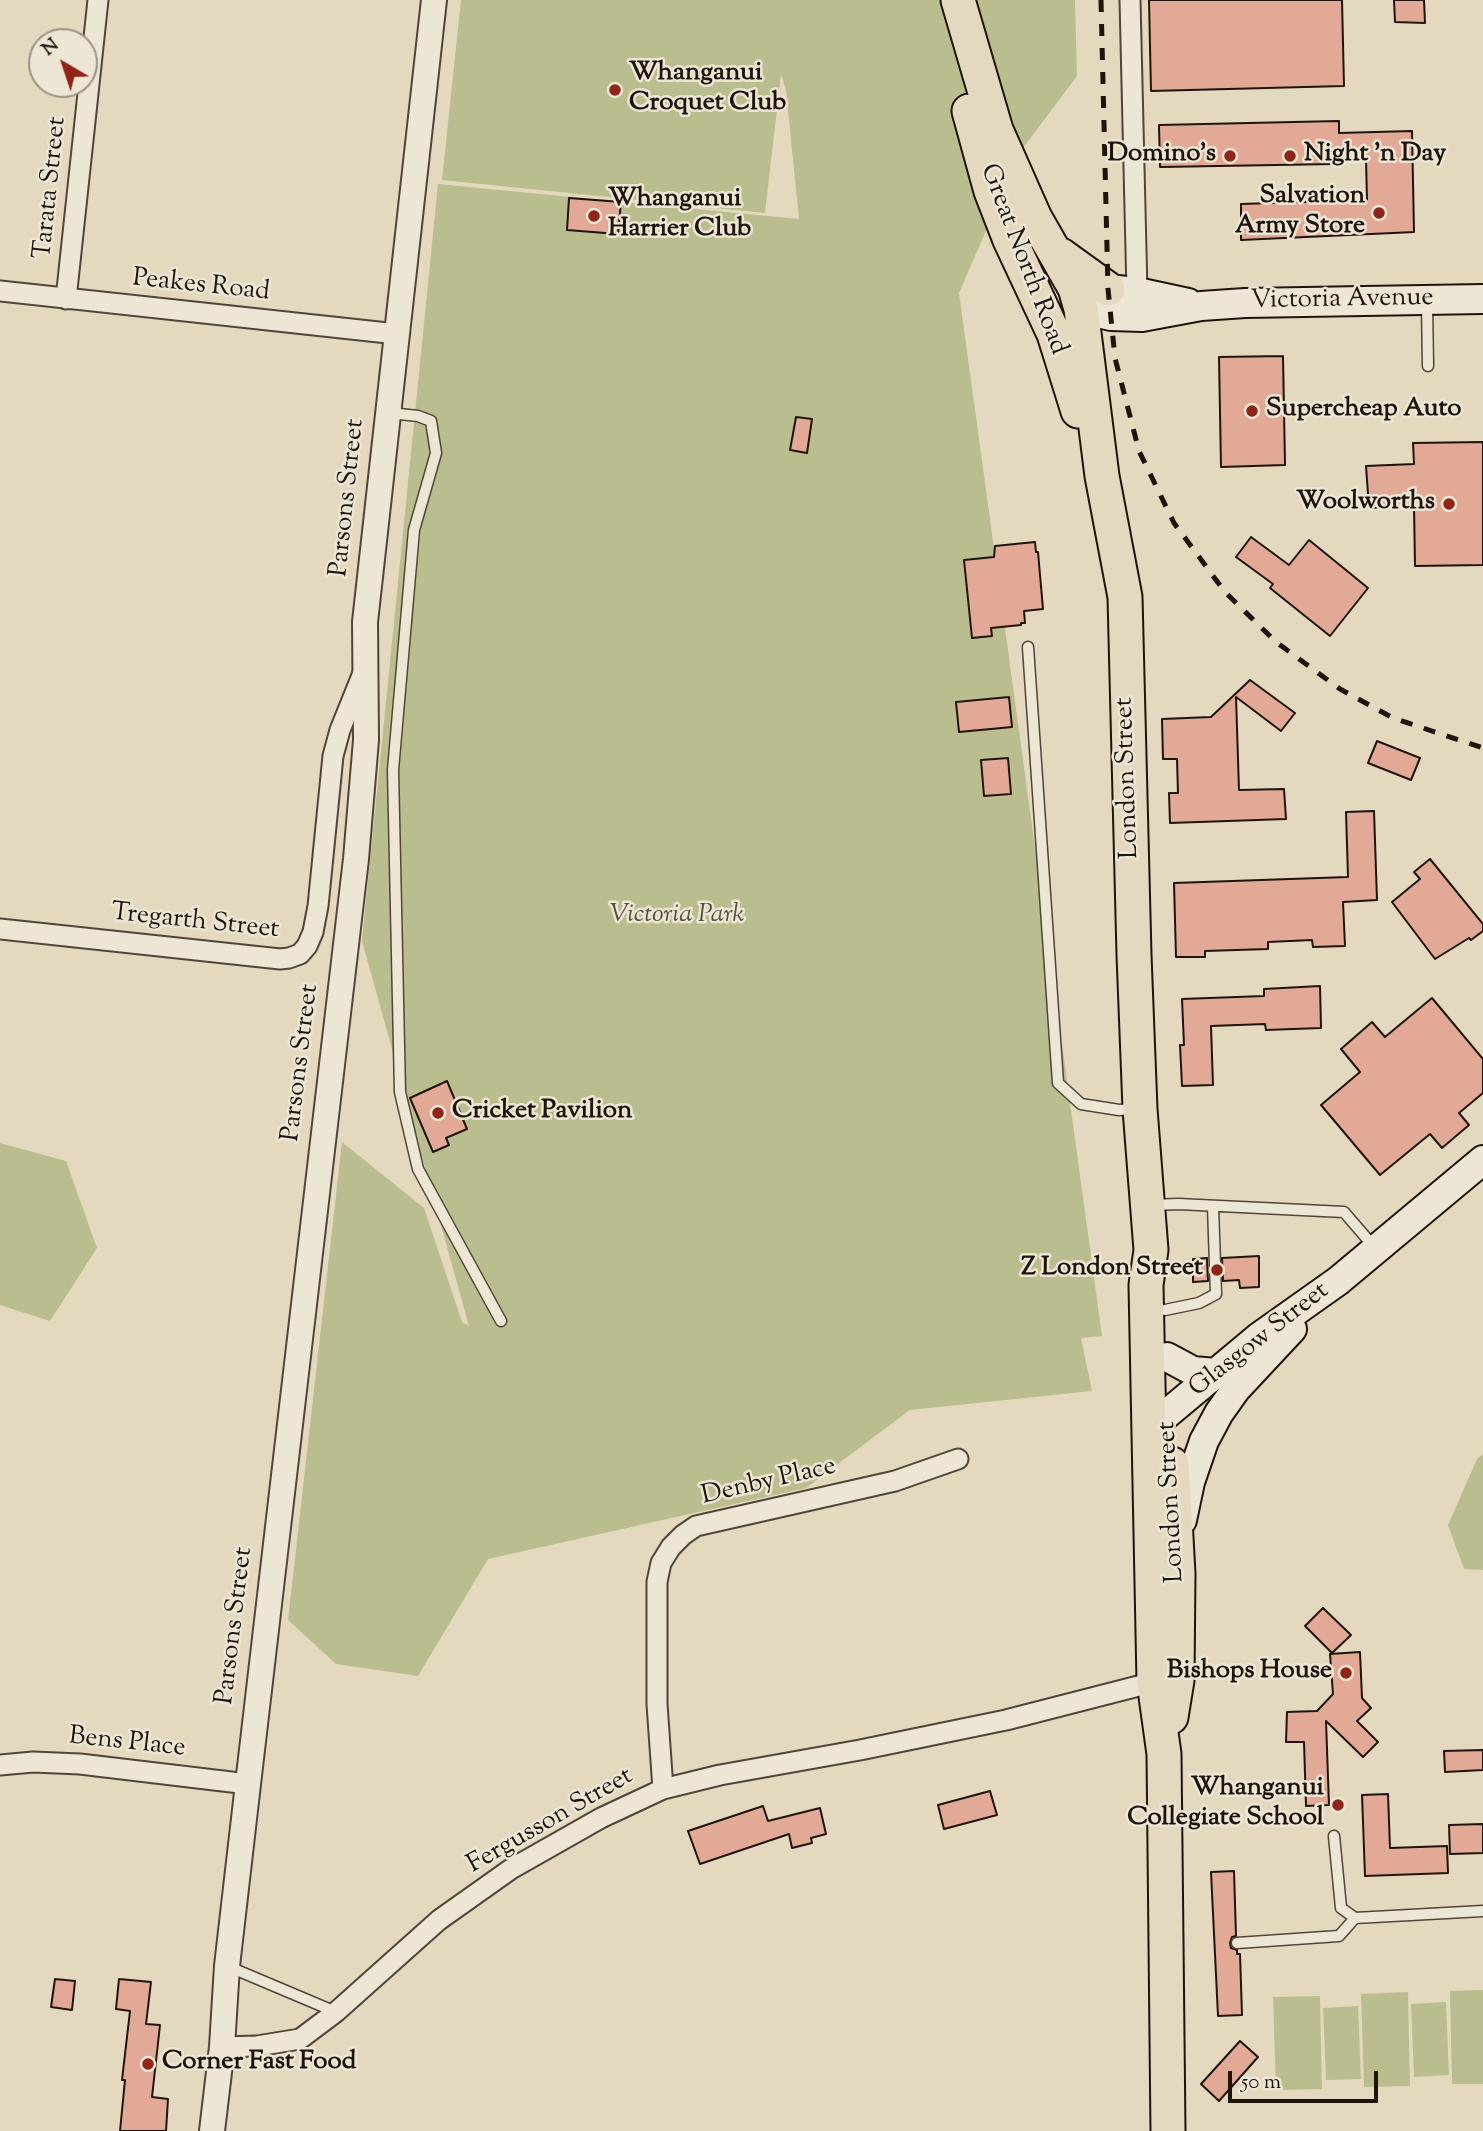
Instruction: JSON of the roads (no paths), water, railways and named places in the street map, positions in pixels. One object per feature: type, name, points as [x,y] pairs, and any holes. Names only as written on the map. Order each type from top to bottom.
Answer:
[{"type":"highway","name":"Great North Road","points":[[945,0],[962,84],[991,191],[1010,240],[1054,334],[1102,476]]},
{"type":"highway","name":"Great North Road","points":[[958,0],[996,130],[1035,218],[1075,288],[1081,309]]},
{"type":"highway","points":[[996,130],[1012,200],[1034,254],[1053,286],[1081,309]]},
{"type":"highway","points":[[1051,246],[1071,264],[1123,290]]},
{"type":"highway","name":"London Street","points":[[1081,309],[1102,476],[1125,597],[1140,1109],[1152,1250],[1146,1285],[1178,1574],[1177,1680],[1164,1754]]},
{"type":"highway","name":"London Street","points":[[1152,1250],[1162,1281],[1167,1357],[1159,1420],[1154,1682],[1164,1754],[1168,2131]]},
{"type":"main road","name":"Victoria Avenue","points":[[1123,290],[1201,306]]},
{"type":"main road","points":[[1081,309],[1095,295],[1123,290]]},
{"type":"main road","name":"Victoria Avenue","points":[[1081,309],[1111,316],[1142,317],[1201,306],[1245,303],[1483,299]]},
{"type":"main road","name":"Glasgow Street","points":[[1159,1420],[1259,1338],[1338,1281],[1483,1160]]},
{"type":"main road","name":"Glasgow Street","points":[[1178,1574],[1183,1513],[1190,1482],[1204,1441],[1219,1413],[1248,1375],[1338,1281]]},
{"type":"main road","points":[[1167,1357],[1186,1369],[1216,1373]]},
{"type":"street","name":"Tarata Street","points":[[66,299],[98,0]]},
{"type":"street","name":"Parsons Street","points":[[212,2131],[248,1784],[356,859],[366,740],[365,622],[434,0]]},
{"type":"street","points":[[1123,290],[1130,0]]},
{"type":"street","name":"Peakes Road","points":[[0,292],[397,334]]},
{"type":"street","name":"Tregarth Street","points":[[0,929],[279,959],[300,954],[307,946],[316,919],[333,756],[340,730],[365,671]]},
{"type":"street","name":"Denby Place","points":[[663,1789],[657,1704],[657,1582],[661,1563],[671,1547],[696,1526],[895,1481],[958,1460]]},
{"type":"street","name":"Fergusson Street","points":[[222,2047],[257,2046],[299,2039],[336,2012],[439,1920],[511,1869],[601,1818],[663,1789],[720,1775],[1006,1720],[1154,1682]]},
{"type":"street","name":"Bens Place","points":[[0,1765],[33,1762],[80,1764],[248,1784]]},
{"type":"lane","points":[[1427,300],[1428,366]]},
{"type":"lane","points":[[388,412],[418,416],[431,421],[436,453],[414,530],[393,770],[400,1092],[418,1169],[501,1321]]},
{"type":"lane","points":[[1028,647],[1058,1083],[1081,1104],[1095,1108],[1140,1109]]},
{"type":"lane","points":[[1149,1205],[1344,1212],[1376,1248]]},
{"type":"lane","points":[[1165,1310],[1199,1303],[1216,1294],[1213,1206]]},
{"type":"lane","points":[[1334,1836],[1341,1908],[1355,1918],[1483,1912]]},
{"type":"lane","points":[[1237,1942],[1339,1936],[1355,1918]]},
{"type":"lane","points":[[228,1966],[336,2012]]},
{"type":"railway","points":[[1101,0],[1108,289],[1115,358],[1139,451],[1174,523],[1225,592],[1276,642],[1340,689],[1393,718],[1483,748]]},
{"type":"place","name":"Whanganui Croquet Club","points":[[615,90]]},
{"type":"place","name":"Domino's","points":[[1230,156]]},
{"type":"place","name":"Night 'n Day","points":[[1290,156]]},
{"type":"place","name":"Salvation Army Store","points":[[1379,213]]},
{"type":"place","name":"Whanganui Harrier Club","points":[[594,216]]},
{"type":"place","name":"Supercheap Auto","points":[[1252,411]]},
{"type":"place","name":"Woolworths","points":[[1449,504]]},
{"type":"place","name":"Cricket Pavilion","points":[[438,1113]]},
{"type":"place","name":"Z London Street","points":[[1217,1270]]},
{"type":"place","name":"Bishops House","points":[[1346,1673]]},
{"type":"place","name":"Whanganui Collegiate School","points":[[1338,1805]]},
{"type":"place","name":"Corner Fast Food","points":[[148,2064]]},
{"type":"park label","name":"Victoria Park","points":[[677,917]]}]
